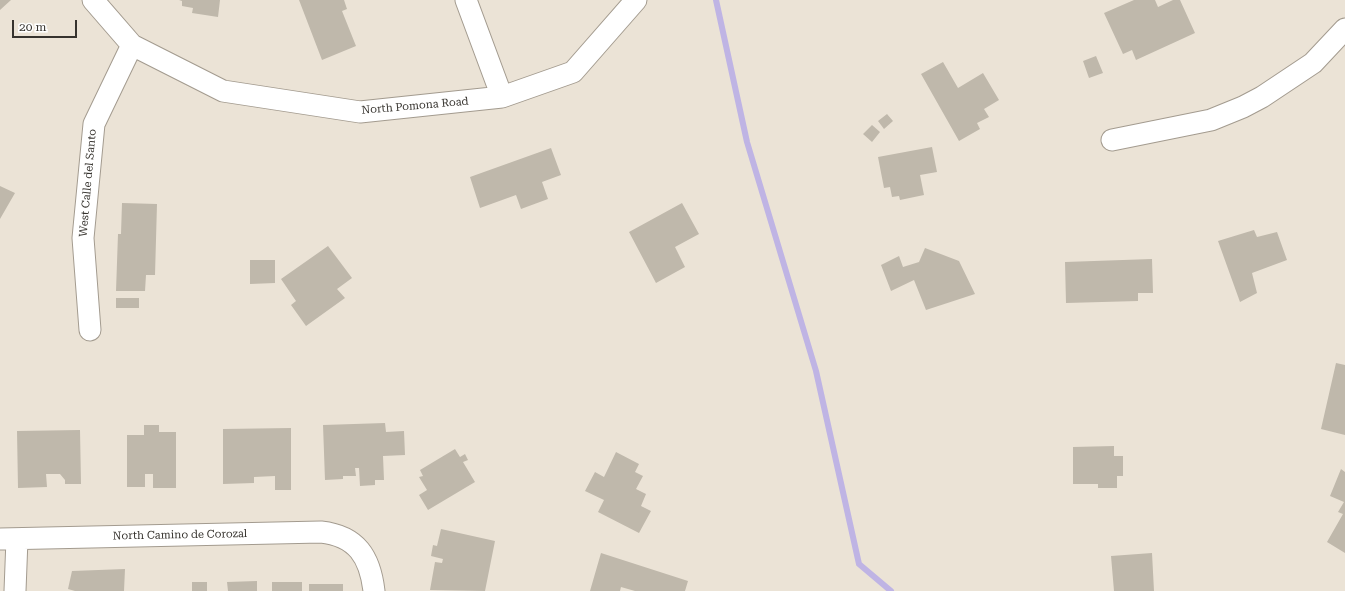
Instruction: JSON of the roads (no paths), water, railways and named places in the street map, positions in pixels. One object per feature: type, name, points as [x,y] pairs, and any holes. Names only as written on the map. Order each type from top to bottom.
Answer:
[{"type":"street","name":"North Pomona Road","points":[[93,0],[132,45],[223,91],[360,112],[502,97],[573,72],[636,0]]},
{"type":"street","points":[[466,0],[502,97]]},
{"type":"street","points":[[1112,140],[1211,120],[1243,107],[1262,97],[1313,63],[1345,29]]},
{"type":"street","name":"West Calle del Santo","points":[[90,330],[83,238],[94,124],[132,45]]},
{"type":"street","name":"North Camino de Corozal","points":[[8,539],[321,532],[334,533],[347,539],[362,540],[367,560],[372,571],[374,591]]},
{"type":"street","points":[[8,539],[15,591]]},
{"type":"waterway","points":[[716,0],[747,142],[816,371],[859,564],[891,591]]}]
